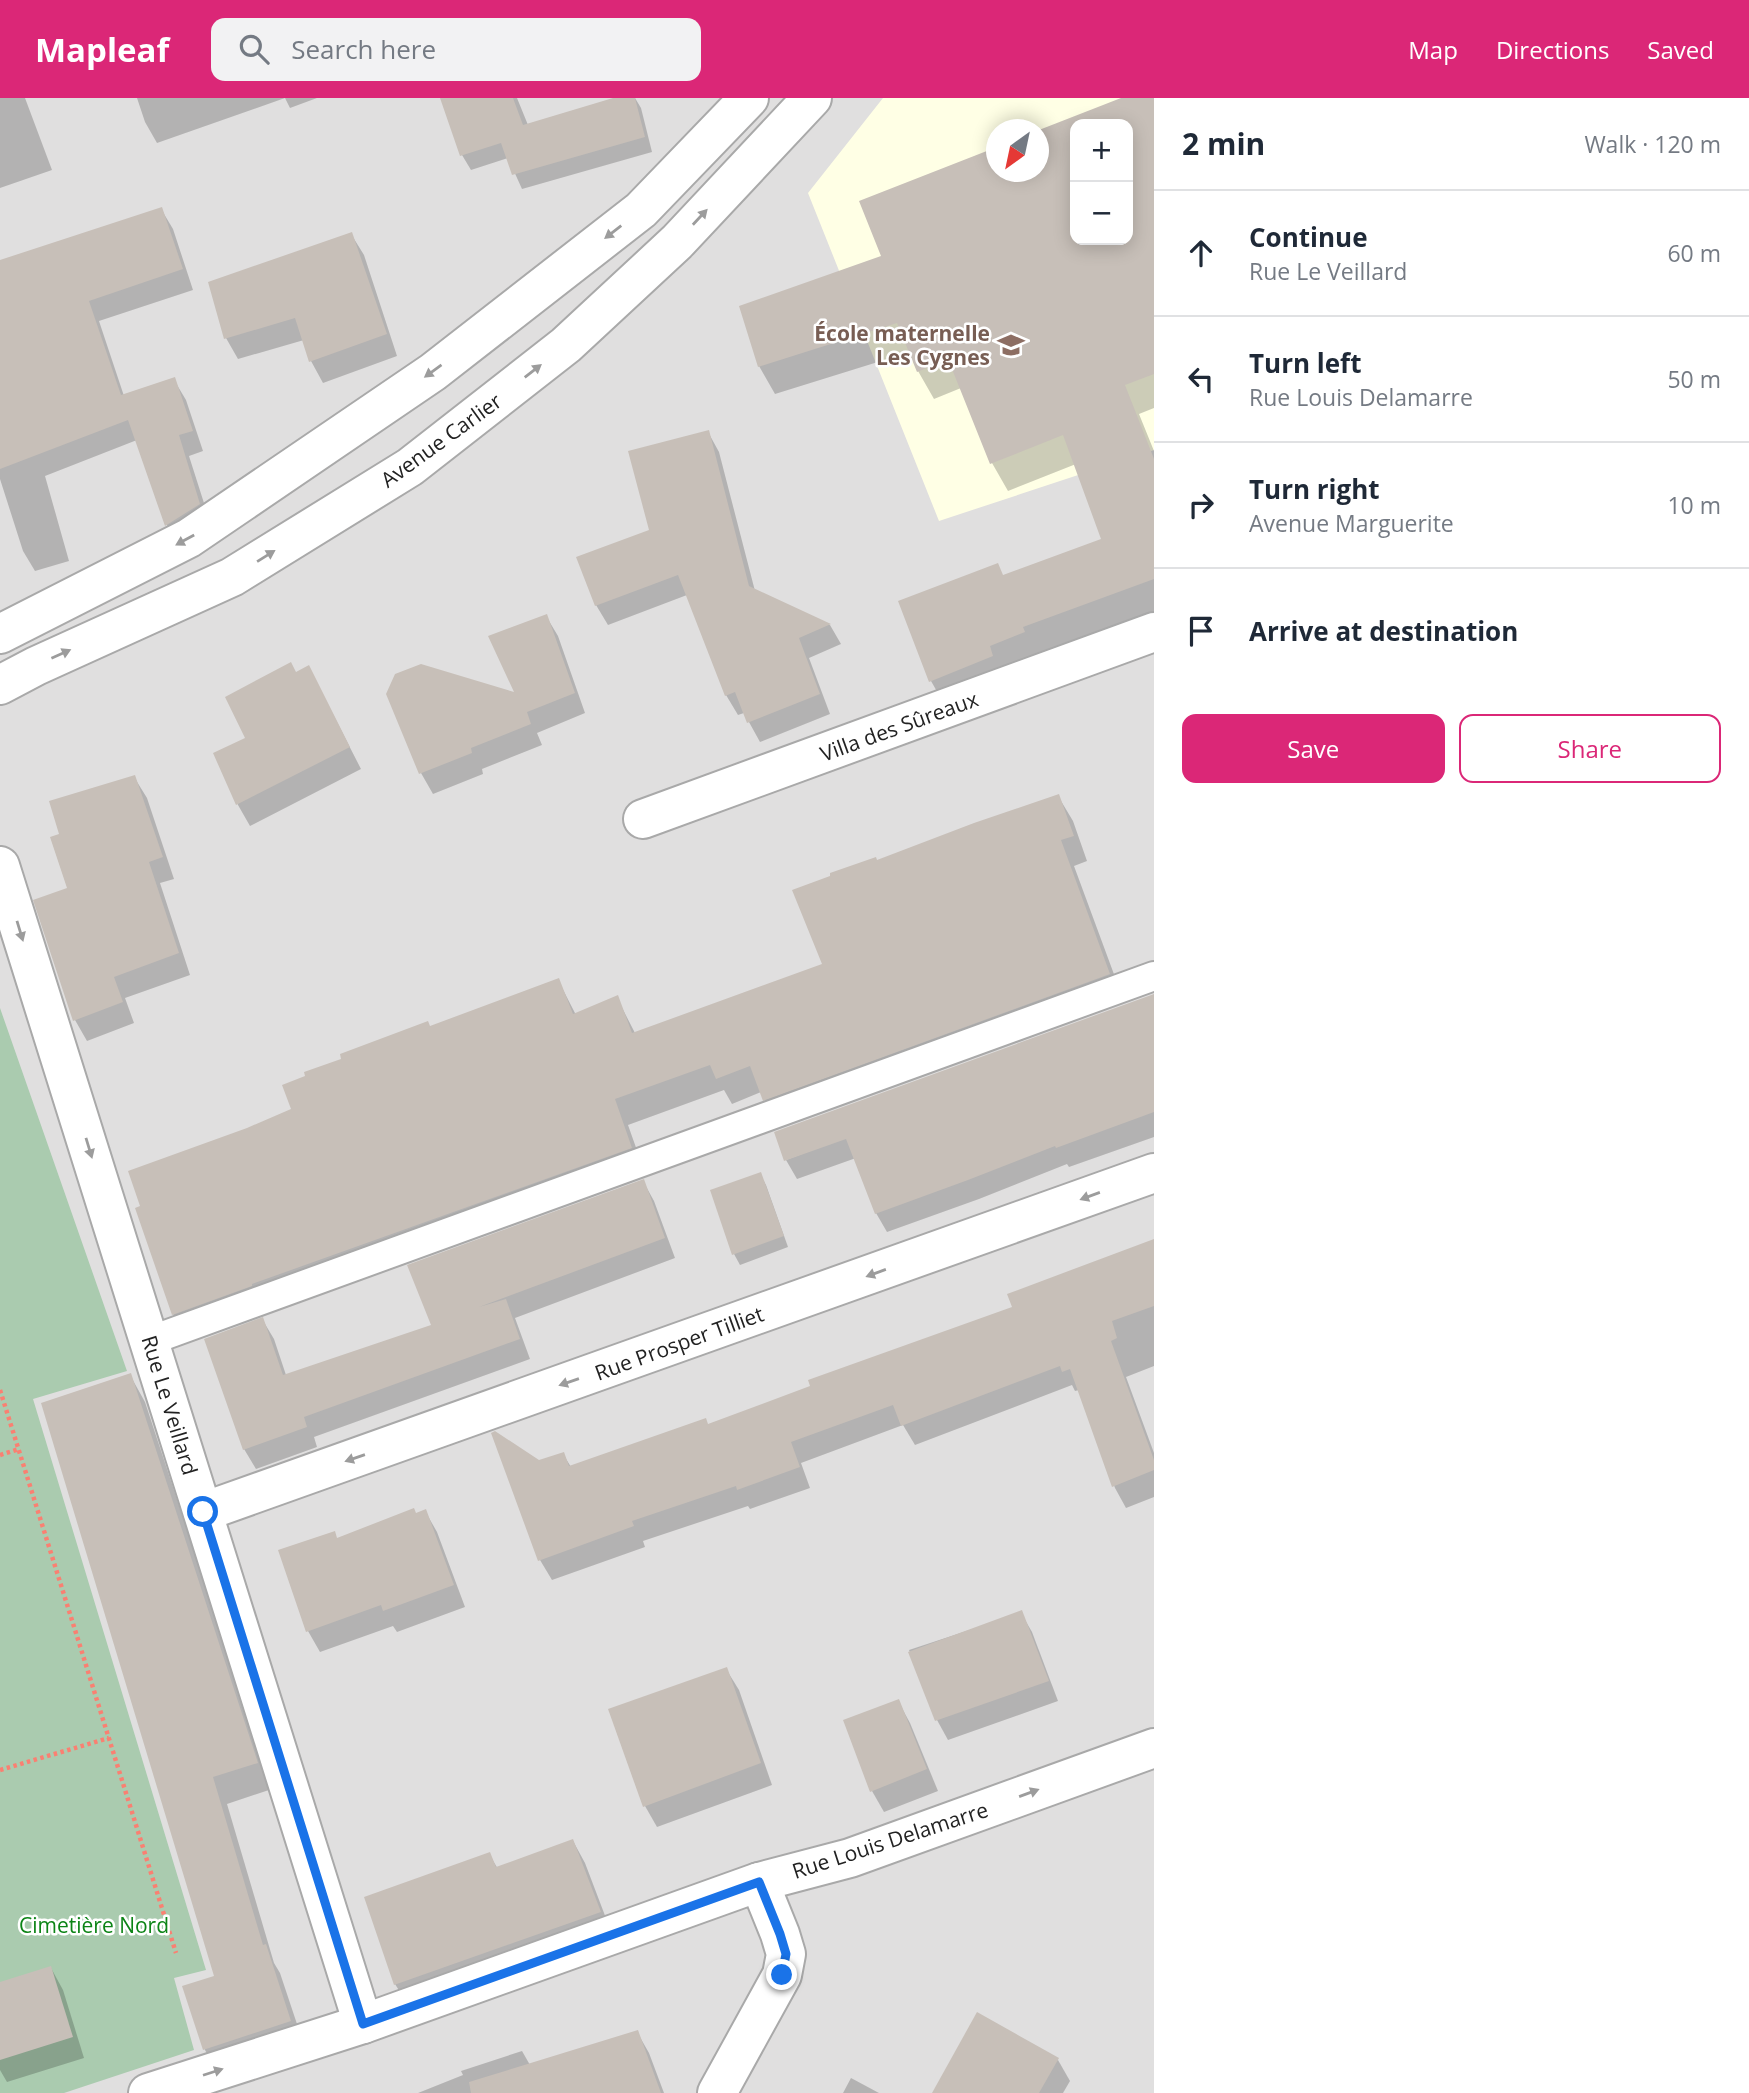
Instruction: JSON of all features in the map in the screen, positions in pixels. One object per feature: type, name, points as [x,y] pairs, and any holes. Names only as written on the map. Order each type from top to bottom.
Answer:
[{"type":"street","points":[[0,634],[189,538],[433,372],[641,210],[749,98]]},
{"type":"street","name":"Avenue Carlier","points":[[0,685],[232,577],[410,467],[566,345],[677,242],[812,98]]},
{"type":"street","name":"Villa des Sûreaux","points":[[643,819],[1154,632]]},
{"type":"street","name":"Rue Le Veillard","points":[[0,866],[363,2024]]},
{"type":"street","name":"Rue Prosper Tilliet","points":[[203,1512],[730,1326],[1154,1172]]},
{"type":"street","name":"Rue Louis Delamarre","points":[[148,2093],[363,2024],[759,1882],[850,1858],[1154,1748]]},
{"type":"street","points":[[717,2093],[782,1975],[786,1954],[759,1882]]},
{"type":"lane","points":[[149,1341],[1154,976]]},
{"type":"path","points":[[0,1390],[176,1953]]},
{"type":"path","points":[[0,1455],[19,1449]]},
{"type":"path","points":[[0,1770],[108,1738]]},
{"type":"shaded area","points":[[0,98],[1154,98],[1154,2093],[0,2093]]},
{"type":"shaded area","name":"École maternelle Les Cygnes","points":[[883,98],[1154,98],[1154,450],[939,521],[808,193]]},
{"type":"green space","name":"Cimetière Nord","points":[[0,1008],[127,1371],[33,1399],[206,1970],[174,1978],[194,2050],[64,2093],[0,2093]]},
{"type":"building","points":[[440,98],[513,98],[523,125],[613,98],[635,98],[645,137],[512,175],[501,143],[460,156]]},
{"type":"building","name":"École maternelle Les Cygnes","points":[[1121,98],[1154,98],[1154,374],[1125,385],[1154,459],[1154,579],[1023,627],[1025,632],[990,646],[993,656],[929,682],[898,601],[998,563],[1003,575],[1101,539],[1063,435],[990,464],[948,359],[917,372],[897,323],[758,367],[739,306],[881,256],[859,201],[986,151],[986,182],[1049,182],[1049,126]]},
{"type":"building","points":[[162,207],[183,269],[89,301],[121,395],[175,377],[193,431],[179,435],[200,504],[165,526],[128,420],[0,469],[0,260]]},
{"type":"building","points":[[352,232],[387,334],[309,362],[295,318],[224,339],[208,282]]},
{"type":"building","points":[[709,430],[749,586],[831,624],[799,638],[820,694],[747,723],[735,692],[725,696],[678,575],[595,606],[576,557],[649,530],[628,451]]},
{"type":"building","points":[[547,614],[575,693],[527,712],[531,724],[471,748],[472,753],[419,774],[386,694],[395,674],[421,664],[514,692],[488,636]]},
{"type":"building","points":[[291,662],[296,672],[309,665],[350,747],[236,805],[213,753],[245,738],[225,697]]},
{"type":"building","points":[[135,775],[163,857],[149,862],[179,953],[114,977],[123,1002],[73,1021],[33,900],[67,888],[50,837],[59,834],[49,801]]},
{"type":"building","points":[[1059,794],[1074,836],[1061,840],[1110,974],[763,1101],[750,1066],[716,1079],[710,1065],[615,1099],[632,1148],[172,1315],[135,1208],[140,1206],[128,1171],[247,1128],[291,1109],[282,1085],[305,1076],[304,1072],[341,1059],[340,1054],[428,1021],[430,1026],[559,978],[573,1014],[618,995],[632,1033],[822,964],[792,890],[830,876],[830,873],[876,857],[877,860]]},
{"type":"building","points":[[1154,994],[1154,1112],[875,1214],[846,1139],[784,1161],[774,1132]]},
{"type":"building","points":[[761,1172],[784,1236],[732,1255],[710,1190]]},
{"type":"building","points":[[644,1179],[665,1238],[479,1307],[506,1299],[520,1339],[304,1417],[307,1427],[243,1450],[204,1339],[263,1317],[283,1375],[431,1325],[407,1265]]},
{"type":"building","points":[[1154,1239],[1154,1306],[1112,1321],[1117,1338],[1111,1341],[1154,1460],[1154,1470],[1112,1487],[1070,1369],[1062,1372],[1060,1366],[901,1426],[893,1405],[791,1442],[800,1467],[737,1490],[736,1486],[632,1521],[634,1526],[538,1561],[491,1433],[495,1431],[539,1460],[564,1452],[569,1466],[706,1418],[708,1424],[810,1386],[808,1380],[1012,1307],[1007,1294]]},
{"type":"building","points":[[131,1373],[258,1763],[213,1777],[263,1945],[266,1944],[291,2021],[203,2050],[182,1986],[214,1976],[41,1403]]},
{"type":"building","points":[[414,1508],[416,1513],[426,1509],[454,1585],[383,1611],[381,1605],[306,1632],[278,1550],[335,1531],[337,1538]]},
{"type":"building","points":[[1022,1610],[1049,1681],[935,1721],[908,1652]]},
{"type":"building","points":[[727,1667],[761,1763],[643,1807],[608,1709]]},
{"type":"building","points":[[899,1699],[927,1769],[870,1792],[843,1720]]},
{"type":"building","points":[[573,1839],[601,1912],[394,1985],[364,1897],[490,1852],[496,1867]]},
{"type":"building","points":[[51,1966],[73,2037],[0,2060],[0,1982]]},
{"type":"building","points":[[977,2012],[1059,2058],[1039,2093],[932,2093]]},
{"type":"building","points":[[638,2030],[661,2093],[471,2093],[469,2082]]},
{"type":"place","name":"École maternelle Les Cygnes","points":[[1011,345]]},
{"type":"route","points":[[203,1512],[363,2024],[759,1882],[786,1954],[782,1975]]}]
